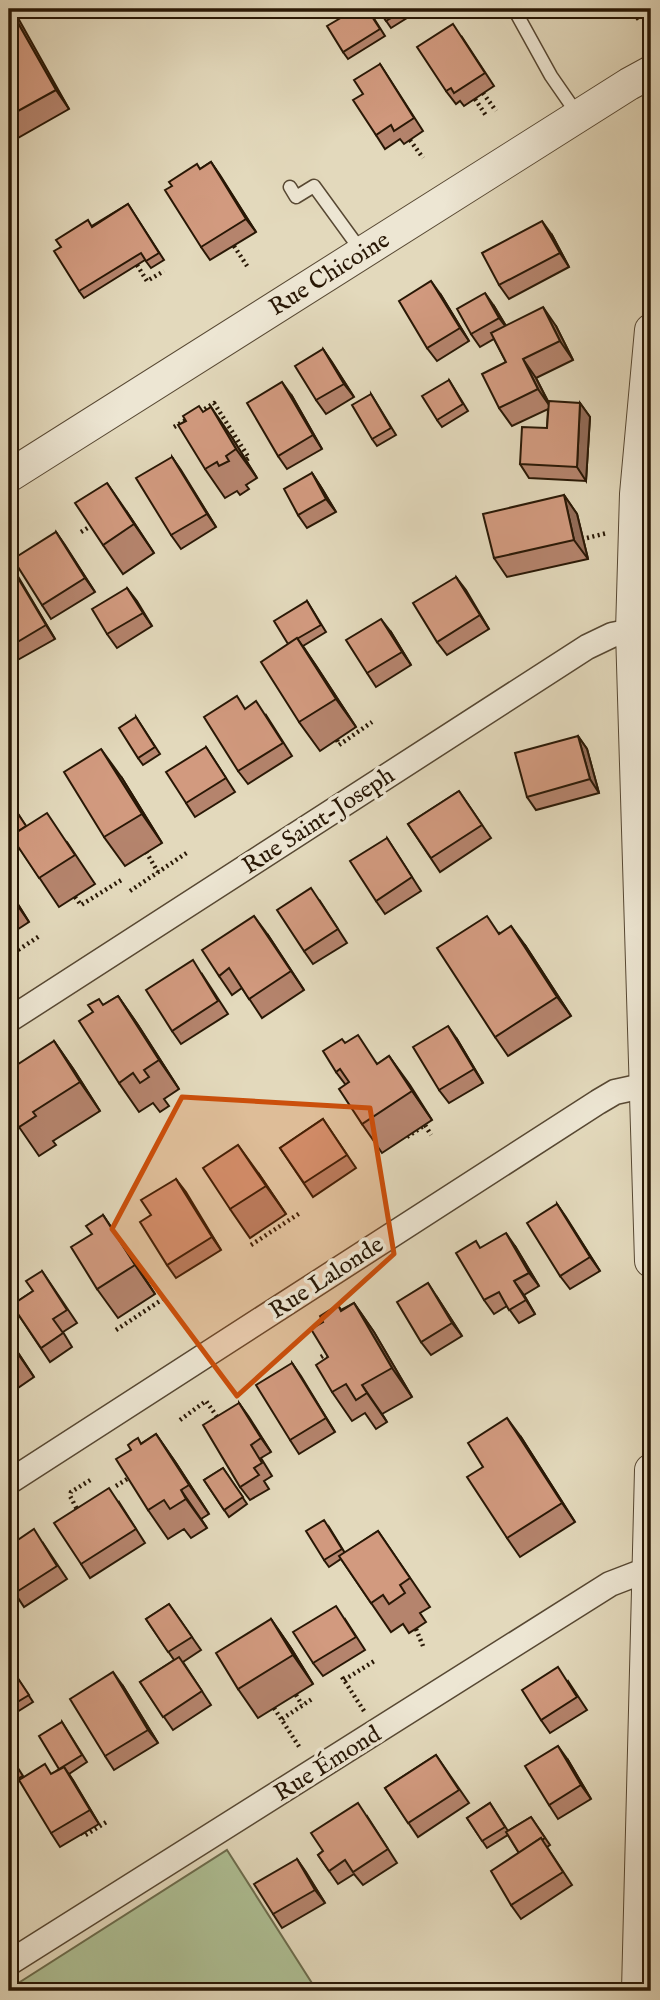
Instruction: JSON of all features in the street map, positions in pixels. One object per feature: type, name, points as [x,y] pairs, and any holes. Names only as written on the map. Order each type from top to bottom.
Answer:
[{"type":"street","name":"Rue Chicoine","points":[[9,476],[651,72]]},
{"type":"street","points":[[651,330],[635,508],[632,631],[648,1085],[651,1261]]},
{"type":"street","name":"Rue Saint-Joseph","points":[[9,1020],[587,647],[612,635],[632,631]]},
{"type":"street","name":"Rue Lalonde","points":[[9,1482],[598,1101],[615,1092],[648,1085]]},
{"type":"street","points":[[638,1991],[651,1470]]},
{"type":"street","name":"Rue Émond","points":[[9,1963],[611,1584],[636,1574],[650,1573]]},
{"type":"lane","points":[[514,9],[551,76],[579,115]]},
{"type":"lane","points":[[290,187],[296,197],[314,186],[362,252]]},
{"type":"path","points":[[631,9],[639,20]]},
{"type":"path","points":[[483,93],[496,111]]},
{"type":"path","points":[[475,99],[487,117]]},
{"type":"path","points":[[410,140],[422,158]]},
{"type":"path","points":[[234,246],[249,269]]},
{"type":"path","points":[[137,265],[147,281],[163,271]]},
{"type":"path","points":[[174,427],[214,403],[249,458],[246,460]]},
{"type":"path","points":[[196,414],[201,423]]},
{"type":"path","points":[[81,532],[102,518]]},
{"type":"path","points":[[337,740],[339,744],[372,722]]},
{"type":"path","points":[[146,852],[158,873]]},
{"type":"path","points":[[130,891],[188,852]]},
{"type":"path","points":[[75,897],[81,905],[123,879]]},
{"type":"path","points":[[9,956],[41,935]]},
{"type":"path","points":[[9,937],[18,950]]},
{"type":"path","points":[[407,1137],[425,1125],[432,1135]]},
{"type":"path","points":[[251,1245],[269,1229],[300,1213]]},
{"type":"path","points":[[116,1330],[166,1297]]},
{"type":"path","points":[[136,1306],[141,1314]]},
{"type":"path","points":[[321,1357],[330,1351]]},
{"type":"path","points":[[180,1420],[206,1401],[222,1424]]},
{"type":"path","points":[[116,1486],[139,1472]]},
{"type":"path","points":[[83,1520],[70,1496],[71,1492],[92,1479]]},
{"type":"path","points":[[416,1629],[423,1646]]},
{"type":"path","points":[[366,1715],[343,1678],[376,1660]]},
{"type":"path","points":[[296,1695],[302,1705]]},
{"type":"path","points":[[282,1719],[312,1699]]},
{"type":"path","points":[[274,1708],[304,1754]]},
{"type":"path","points":[[82,1833],[84,1836],[108,1821]]},
{"type":"highlighted area","points":[[182,1097],[370,1108],[394,1254],[237,1396],[112,1229]]},
{"type":"green space","points":[[227,1850],[317,1991],[9,1991],[9,1989]]},
{"type":"building","points":[[9,9],[56,90],[9,116]]},
{"type":"building","points":[[356,9],[367,9],[380,29],[343,52],[327,26]]},
{"type":"building","points":[[378,9],[401,9],[403,11],[386,21]]},
{"type":"building","points":[[453,24],[485,73],[454,93],[451,88],[446,91],[417,47]]},
{"type":"building","points":[[380,64],[414,118],[394,131],[391,125],[376,135],[353,100],[363,94],[354,80]]},
{"type":"building","points":[[211,162],[246,219],[201,247],[165,190],[172,186],[169,182],[197,164],[200,169]]},
{"type":"building","points":[[128,204],[159,253],[146,261],[141,253],[79,291],[54,251],[61,247],[56,240],[88,220],[92,227]]},
{"type":"building","points":[[542,221],[560,253],[499,285],[482,253]]},
{"type":"building","points":[[431,281],[460,328],[427,348],[399,301]]},
{"type":"building","points":[[485,293],[499,318],[471,334],[457,309]]},
{"type":"building","points":[[543,307],[560,341],[523,359],[538,389],[499,408],[482,374],[506,362],[491,333]]},
{"type":"building","points":[[323,349],[344,384],[316,400],[295,366]]},
{"type":"building","points":[[449,380],[463,404],[437,420],[422,396]]},
{"type":"building","points":[[282,382],[313,435],[278,456],[247,403]]},
{"type":"building","points":[[371,394],[391,428],[372,439],[352,405]]},
{"type":"building","points":[[549,401],[580,403],[577,467],[520,464],[522,427],[547,428]]},
{"type":"building","points":[[199,406],[203,412],[211,407],[236,449],[226,456],[229,461],[219,466],[217,462],[205,469],[178,425],[186,421],[183,416]]},
{"type":"building","points":[[172,457],[207,514],[171,535],[136,478]]},
{"type":"building","points":[[312,473],[326,499],[298,515],[284,489]]},
{"type":"building","points":[[107,483],[134,524],[103,545],[75,503]]},
{"type":"building","points":[[564,495],[574,540],[494,558],[483,514]]},
{"type":"building","points":[[56,532],[85,578],[42,605],[13,559]]},
{"type":"building","points":[[9,563],[46,625],[9,647]]},
{"type":"building","points":[[456,577],[480,615],[437,642],[413,603]]},
{"type":"building","points":[[127,588],[143,613],[107,634],[92,609]]},
{"type":"building","points":[[307,601],[321,625],[288,644],[274,621]]},
{"type":"building","points":[[381,619],[402,652],[367,673],[346,640]]},
{"type":"building","points":[[297,638],[336,699],[299,722],[261,662]]},
{"type":"building","points":[[237,696],[245,709],[256,701],[283,743],[238,771],[204,717]]},
{"type":"building","points":[[136,717],[155,747],[138,758],[119,728]]},
{"type":"building","points":[[578,736],[590,779],[527,797],[515,753]]},
{"type":"building","points":[[206,747],[226,778],[186,803],[166,772]]},
{"type":"building","points":[[101,749],[142,814],[104,837],[64,772]]},
{"type":"building","points":[[459,791],[482,825],[431,858],[408,824]]},
{"type":"building","points":[[9,800],[26,826],[11,836],[13,839],[9,841]]},
{"type":"building","points":[[47,813],[75,855],[39,878],[11,836]]},
{"type":"building","points":[[387,838],[412,877],[376,901],[350,861]]},
{"type":"building","points":[[311,888],[338,929],[304,951],[277,910]]},
{"type":"building","points":[[254,916],[291,971],[249,999],[229,968],[219,976],[202,950]]},
{"type":"building","points":[[487,916],[499,934],[511,926],[557,997],[495,1037],[437,948]]},
{"type":"building","points":[[193,960],[218,1001],[172,1031],[146,990]]},
{"type":"building","points":[[118,996],[159,1060],[144,1070],[149,1077],[140,1083],[133,1073],[119,1083],[79,1021],[93,1012],[88,1005],[99,999],[103,1005]]},
{"type":"building","points":[[448,1026],[474,1069],[439,1090],[413,1047]]},
{"type":"building","points":[[358,1035],[377,1064],[389,1056],[412,1091],[362,1124],[339,1089],[349,1082],[340,1069],[336,1072],[323,1051],[342,1039],[345,1043]]},
{"type":"building","points":[[54,1041],[80,1082],[33,1112],[36,1116],[19,1127],[9,1112],[9,1070]]},
{"type":"building","points":[[323,1119],[347,1155],[304,1183],[280,1148]]},
{"type":"building","points":[[238,1145],[266,1186],[230,1209],[203,1168]]},
{"type":"building","points":[[176,1179],[212,1237],[167,1265],[140,1222],[151,1215],[141,1200]]},
{"type":"building","points":[[557,1204],[590,1257],[560,1276],[527,1223]]},
{"type":"building","points":[[103,1215],[135,1265],[97,1289],[71,1247],[92,1234],[86,1226]]},
{"type":"building","points":[[506,1233],[529,1273],[514,1281],[526,1300],[509,1310],[499,1292],[484,1300],[456,1253],[476,1241],[480,1248]]},
{"type":"building","points":[[42,1271],[67,1310],[53,1319],[63,1333],[41,1348],[12,1305],[33,1291],[26,1281]]},
{"type":"building","points":[[428,1283],[452,1323],[421,1342],[397,1302]]},
{"type":"building","points":[[354,1303],[392,1368],[362,1385],[367,1393],[356,1400],[346,1384],[332,1392],[316,1365],[328,1357],[311,1329],[323,1322],[320,1316],[338,1305],[341,1311]]},
{"type":"building","points":[[292,1363],[326,1418],[290,1440],[256,1385]]},
{"type":"building","points":[[239,1403],[261,1438],[251,1445],[262,1463],[254,1468],[259,1475],[240,1487],[203,1425]]},
{"type":"building","points":[[507,1418],[562,1503],[507,1538],[467,1477],[483,1467],[468,1443]]},
{"type":"building","points":[[156,1434],[189,1485],[181,1490],[186,1499],[170,1509],[164,1500],[148,1510],[116,1459],[131,1450],[128,1445],[133,1441],[138,1438],[141,1444]]},
{"type":"building","points":[[223,1468],[243,1497],[224,1510],[204,1480]]},
{"type":"building","points":[[109,1488],[136,1529],[81,1564],[54,1523]]},
{"type":"building","points":[[324,1520],[342,1549],[324,1560],[306,1531]]},
{"type":"building","points":[[34,1529],[57,1566],[15,1593],[9,1584],[9,1546]]},
{"type":"building","points":[[378,1531],[410,1578],[400,1585],[405,1593],[389,1604],[383,1595],[371,1603],[339,1556]]},
{"type":"building","points":[[169,1604],[192,1637],[168,1652],[146,1619]]},
{"type":"building","points":[[336,1606],[356,1637],[313,1663],[293,1632]]},
{"type":"building","points":[[271,1619],[293,1655],[238,1689],[216,1653]]},
{"type":"building","points":[[179,1657],[202,1691],[163,1717],[140,1682]]},
{"type":"building","points":[[9,1665],[29,1695],[9,1707]]},
{"type":"building","points":[[558,1667],[577,1697],[541,1720],[522,1690]]},
{"type":"building","points":[[113,1672],[148,1730],[105,1756],[70,1699]]},
{"type":"building","points":[[62,1722],[82,1755],[59,1769],[39,1736]]},
{"type":"building","points":[[558,1746],[581,1785],[549,1805],[525,1766]]},
{"type":"building","points":[[9,1755],[18,1769],[9,1774]]},
{"type":"building","points":[[436,1755],[459,1790],[408,1823],[385,1788]]},
{"type":"building","points":[[45,1764],[51,1774],[64,1767],[90,1810],[51,1833],[19,1780]]},
{"type":"building","points":[[358,1803],[388,1849],[353,1872],[345,1860],[329,1871],[318,1855],[323,1851],[311,1833]]},
{"type":"building","points":[[490,1803],[505,1827],[482,1841],[467,1818]]},
{"type":"building","points":[[531,1817],[545,1838],[519,1853],[506,1832]]},
{"type":"building","points":[[541,1838],[563,1872],[511,1905],[491,1871]]},
{"type":"building","points":[[297,1859],[315,1890],[273,1914],[254,1884]]}]
